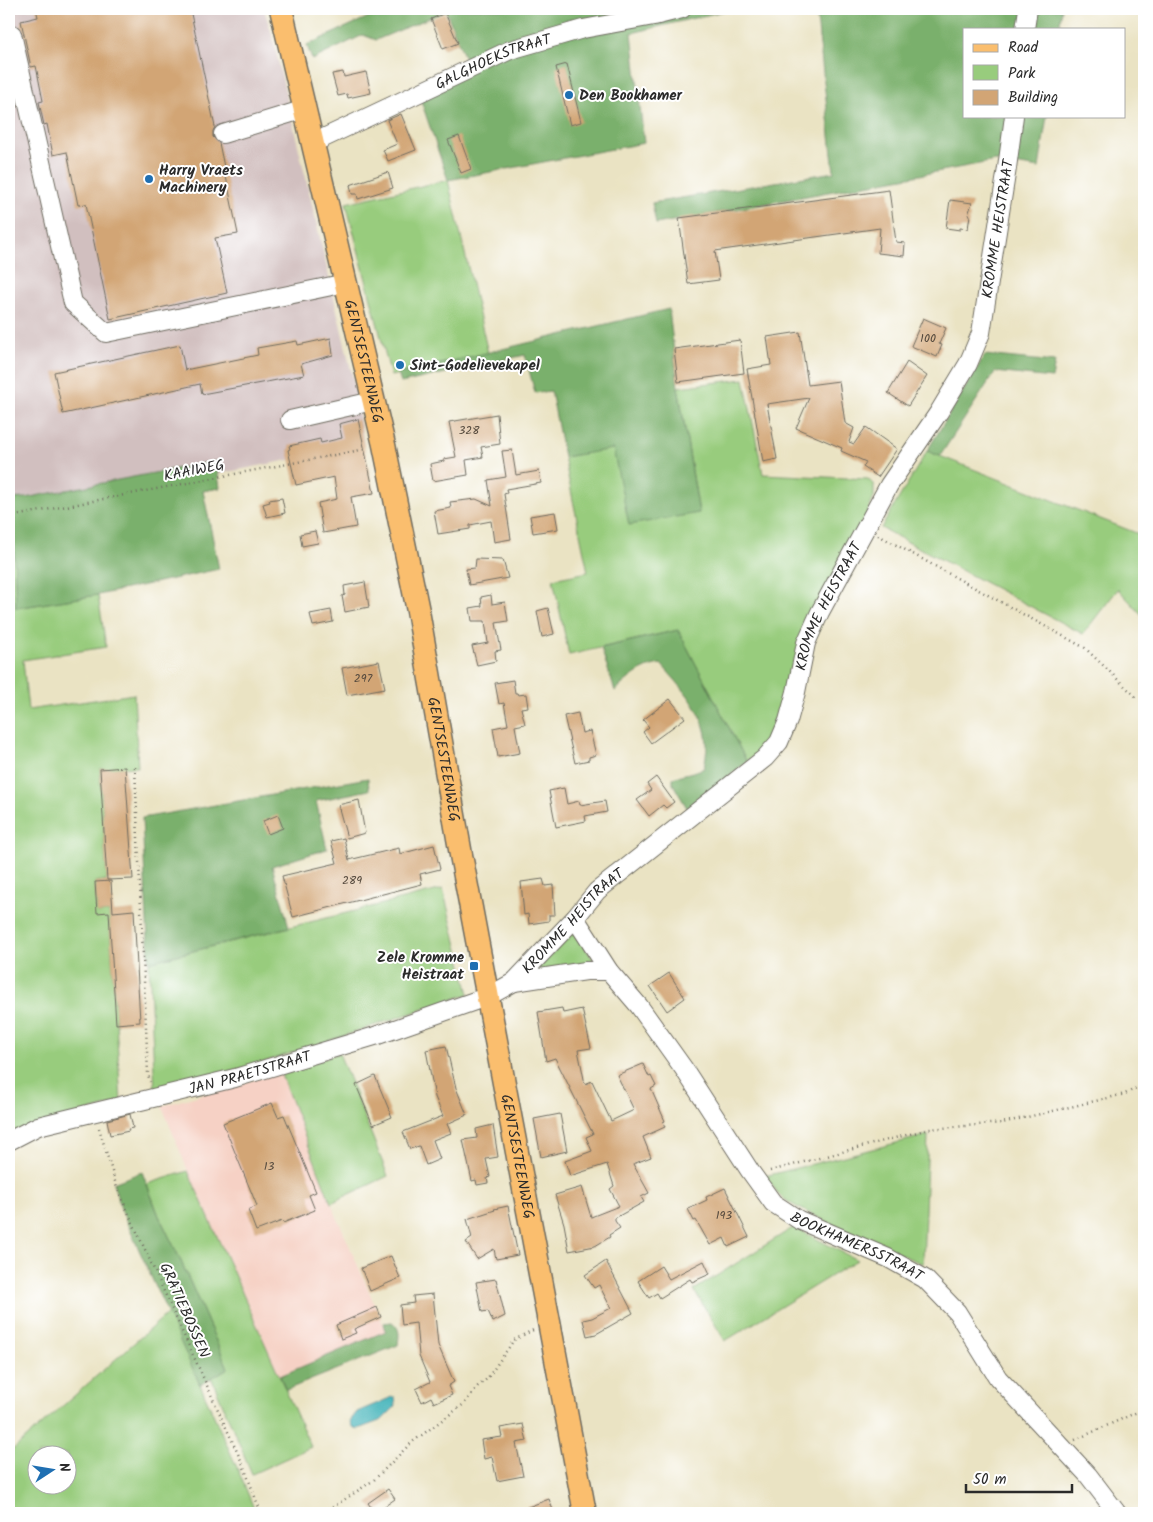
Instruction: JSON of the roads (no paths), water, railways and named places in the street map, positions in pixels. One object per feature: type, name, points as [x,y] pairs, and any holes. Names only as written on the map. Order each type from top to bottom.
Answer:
[{"type":"main road","name":"GENTSESTEENWEG","points":[[281,9],[372,401],[384,445],[418,611],[586,1513]]},
{"type":"street","name":"GALGHOEKSTRAAT","points":[[313,143],[510,50],[583,29],[682,9]]},
{"type":"street","points":[[1025,28],[1028,9]]},
{"type":"street","points":[[12,34],[73,303],[106,333],[346,283]]},
{"type":"street","points":[[223,134],[305,109]]},
{"type":"street","name":"KROMME HEISTRAAT","points":[[489,996],[514,982],[575,918],[597,891],[765,758],[779,742],[788,721],[796,692],[806,642],[820,612],[889,485],[939,412],[968,364],[981,333],[1008,168],[1014,118]]},
{"type":"street","points":[[290,420],[372,401]]},
{"type":"street","name":"BOOKHAMERSSTRAAT","points":[[575,918],[609,971],[639,1006],[684,1068],[753,1176],[773,1203],[799,1220],[888,1258],[925,1279],[957,1312],[998,1378],[1088,1475],[1117,1513]]},
{"type":"street","points":[[514,982],[586,971],[609,971]]},
{"type":"street","name":"JAN PRAETSTRAAT","points":[[9,1141],[38,1126],[235,1078],[294,1061],[374,1036],[489,996]]},
{"type":"water","points":[[395,1397],[396,1406],[382,1420],[358,1429],[353,1427],[350,1421],[357,1412]]},
{"type":"place","name":"Den Bookhamer","points":[[569,95]]},
{"type":"place","name":"Harry Vraets Machinery","points":[[149,179]]},
{"type":"place","name":"Sint-Godelievekapel","points":[[400,365]]},
{"type":"place","name":"Zele Kromme Heistraat","points":[[474,966]]}]
